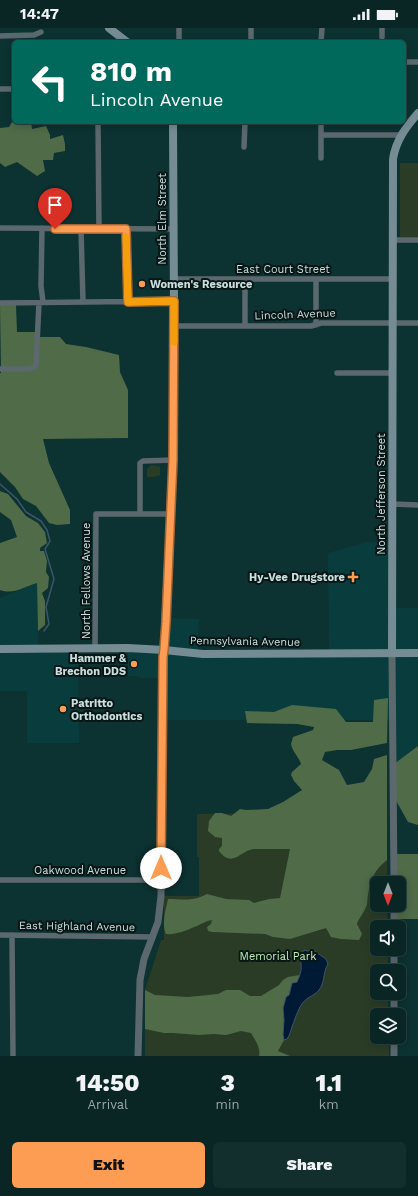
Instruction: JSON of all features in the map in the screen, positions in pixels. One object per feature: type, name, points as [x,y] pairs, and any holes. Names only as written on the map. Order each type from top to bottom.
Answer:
[{"type":"main road","points":[[109,28],[124,40]]},
{"type":"main road","name":"North Jefferson Street","points":[[392,653],[393,159],[395,147],[401,135],[418,113]]},
{"type":"main road","name":"North Elm Street","points":[[164,650],[173,460],[173,124]]},
{"type":"main road","name":"Pennsylvania Avenue","points":[[0,649],[96,648],[164,650],[203,654],[418,653]]},
{"type":"street","points":[[179,28],[179,40]]},
{"type":"street","points":[[252,28],[252,40]]},
{"type":"street","points":[[321,40],[322,28]]},
{"type":"street","points":[[382,28],[382,37]]},
{"type":"street","points":[[0,36],[34,35],[41,32]]},
{"type":"street","points":[[406,62],[418,62]]},
{"type":"street","points":[[0,89],[12,89]]},
{"type":"street","points":[[98,124],[99,229]]},
{"type":"street","points":[[244,147],[245,124]]},
{"type":"street","points":[[321,124],[321,158]]},
{"type":"street","points":[[321,135],[401,135]]},
{"type":"street","points":[[0,228],[173,229]]},
{"type":"street","points":[[0,369],[29,369],[36,365],[41,302],[42,228]]},
{"type":"street","points":[[82,229],[83,302]]},
{"type":"street","points":[[126,229],[128,302]]},
{"type":"street","points":[[392,240],[418,240]]},
{"type":"street","name":"East Court Street","points":[[174,279],[392,278]]},
{"type":"street","points":[[245,279],[245,326]]},
{"type":"street","points":[[316,279],[316,325]]},
{"type":"street","points":[[0,303],[174,301]]},
{"type":"street","name":"Lincoln Avenue","points":[[174,326],[311,326],[321,323],[418,323]]},
{"type":"street","points":[[336,373],[392,373]]},
{"type":"street","points":[[171,514],[140,514],[140,463],[143,461],[173,460]]},
{"type":"street","points":[[392,504],[418,504]]},
{"type":"street","name":"North Fellows Avenue","points":[[96,648],[96,514],[140,514]]},
{"type":"street","name":"North Elm Street","points":[[138,1056],[140,980],[144,959],[158,922],[161,896],[164,650]]},
{"type":"street","name":"North Jefferson Street","points":[[392,653],[394,876]]},
{"type":"street","name":"Oakwood Avenue","points":[[0,880],[161,880]]},
{"type":"street","name":"East Highland Avenue","points":[[0,935],[153,937]]},
{"type":"street","points":[[12,935],[13,1056]]},
{"type":"street","points":[[394,1044],[394,1056]]},
{"type":"shaded area","points":[[367,542],[392,542],[392,608],[418,608],[418,746],[394,764],[393,720],[162,720],[163,678],[128,676],[128,648],[164,650],[166,618],[199,619],[198,653],[329,653],[328,553]]},
{"type":"shaded area","points":[[37,583],[38,648],[78,648],[79,743],[27,743],[27,691],[0,691],[0,598]]},
{"type":"shaded area","points":[[304,950],[313,950],[326,959],[328,964],[321,987],[316,993],[302,1003],[289,1036],[284,1040],[283,1008],[286,997],[289,995],[292,983],[297,982],[301,972],[300,956]]},
{"type":"green space","points":[[12,122],[12,124],[31,124],[32,129],[46,126],[50,139],[63,135],[65,151],[54,153],[53,160],[43,160],[45,171],[37,176],[17,162],[5,167],[0,163],[0,128],[9,127]]},
{"type":"green space","points":[[400,163],[418,163],[418,237],[400,237]]},
{"type":"green space","points":[[0,305],[16,305],[17,332],[35,332],[36,337],[60,337],[66,344],[119,355],[120,372],[128,390],[128,438],[43,439],[49,463],[70,510],[70,524],[57,525],[49,523],[36,506],[23,499],[15,487],[0,472]]},
{"type":"green space","points":[[151,465],[160,467],[160,475],[147,477],[147,469]]},
{"type":"green space","points":[[0,491],[8,494],[26,516],[38,523],[45,532],[47,543],[40,548],[40,551],[44,551],[47,561],[46,572],[49,577],[48,588],[42,593],[45,601],[45,625],[38,631],[37,583],[10,592],[0,590],[0,543],[17,537],[11,520],[0,512]]},
{"type":"green space","points":[[388,698],[387,743],[351,750],[325,752],[322,760],[339,770],[347,785],[364,782],[372,769],[374,759],[387,755],[387,860],[379,867],[374,876],[370,876],[367,906],[357,924],[362,934],[359,940],[331,937],[326,928],[290,939],[273,937],[265,934],[212,932],[208,931],[207,927],[211,924],[212,920],[187,930],[173,934],[166,934],[164,921],[168,899],[192,899],[202,897],[207,894],[226,899],[249,900],[254,903],[280,898],[290,849],[253,849],[236,858],[228,858],[219,851],[222,846],[222,838],[215,837],[208,831],[209,821],[215,813],[222,813],[231,816],[240,809],[268,809],[283,802],[302,790],[291,775],[292,772],[301,764],[291,744],[293,737],[313,730],[314,727],[297,724],[247,723],[245,711],[274,712],[292,705],[336,709],[346,722],[373,722],[374,700]]},
{"type":"green space","points":[[418,746],[418,825],[408,822],[394,797],[394,764]]},
{"type":"green space","name":"Memorial Park","points":[[387,797],[387,876],[370,876],[370,912],[387,912],[388,920],[370,920],[370,956],[388,956],[388,964],[370,964],[370,1000],[388,1000],[388,1008],[370,1008],[370,1044],[389,1044],[389,1056],[145,1056],[145,990],[161,940],[164,940],[164,896],[199,896],[197,814],[308,813]]},
{"type":"green space","points":[[394,854],[418,854],[418,919],[394,919],[394,912],[406,912],[406,876],[394,876]]},
{"type":"green space","points":[[300,975],[297,982],[292,983],[289,995],[286,997],[283,1008],[284,1040],[278,1051],[290,1056],[259,1056],[256,1041],[251,1033],[241,1031],[226,1035],[199,1035],[164,1033],[145,1029],[145,990],[155,995],[188,997],[218,994],[226,990],[240,990],[250,996],[261,996],[279,985],[288,977]]},
{"type":"waterway","points":[[0,484],[17,499],[26,512],[41,521],[47,530],[50,541],[45,549],[54,579],[46,607],[49,624],[44,631]]},
{"type":"slow traffic","points":[[126,237],[128,302],[174,301],[174,342]]},
{"type":"place","name":"Women's Resource","points":[[142,284]]},
{"type":"place","name":"Hy-Vee Drugstore","points":[[353,577]]},
{"type":"place","name":"Hammer & Brechon DDS","points":[[134,664]]},
{"type":"place","name":"Patritto Orthodontics","points":[[63,709]]},
{"type":"route","points":[[55,229],[126,229],[128,302],[174,301],[173,460],[166,622],[163,657],[161,868]]}]
